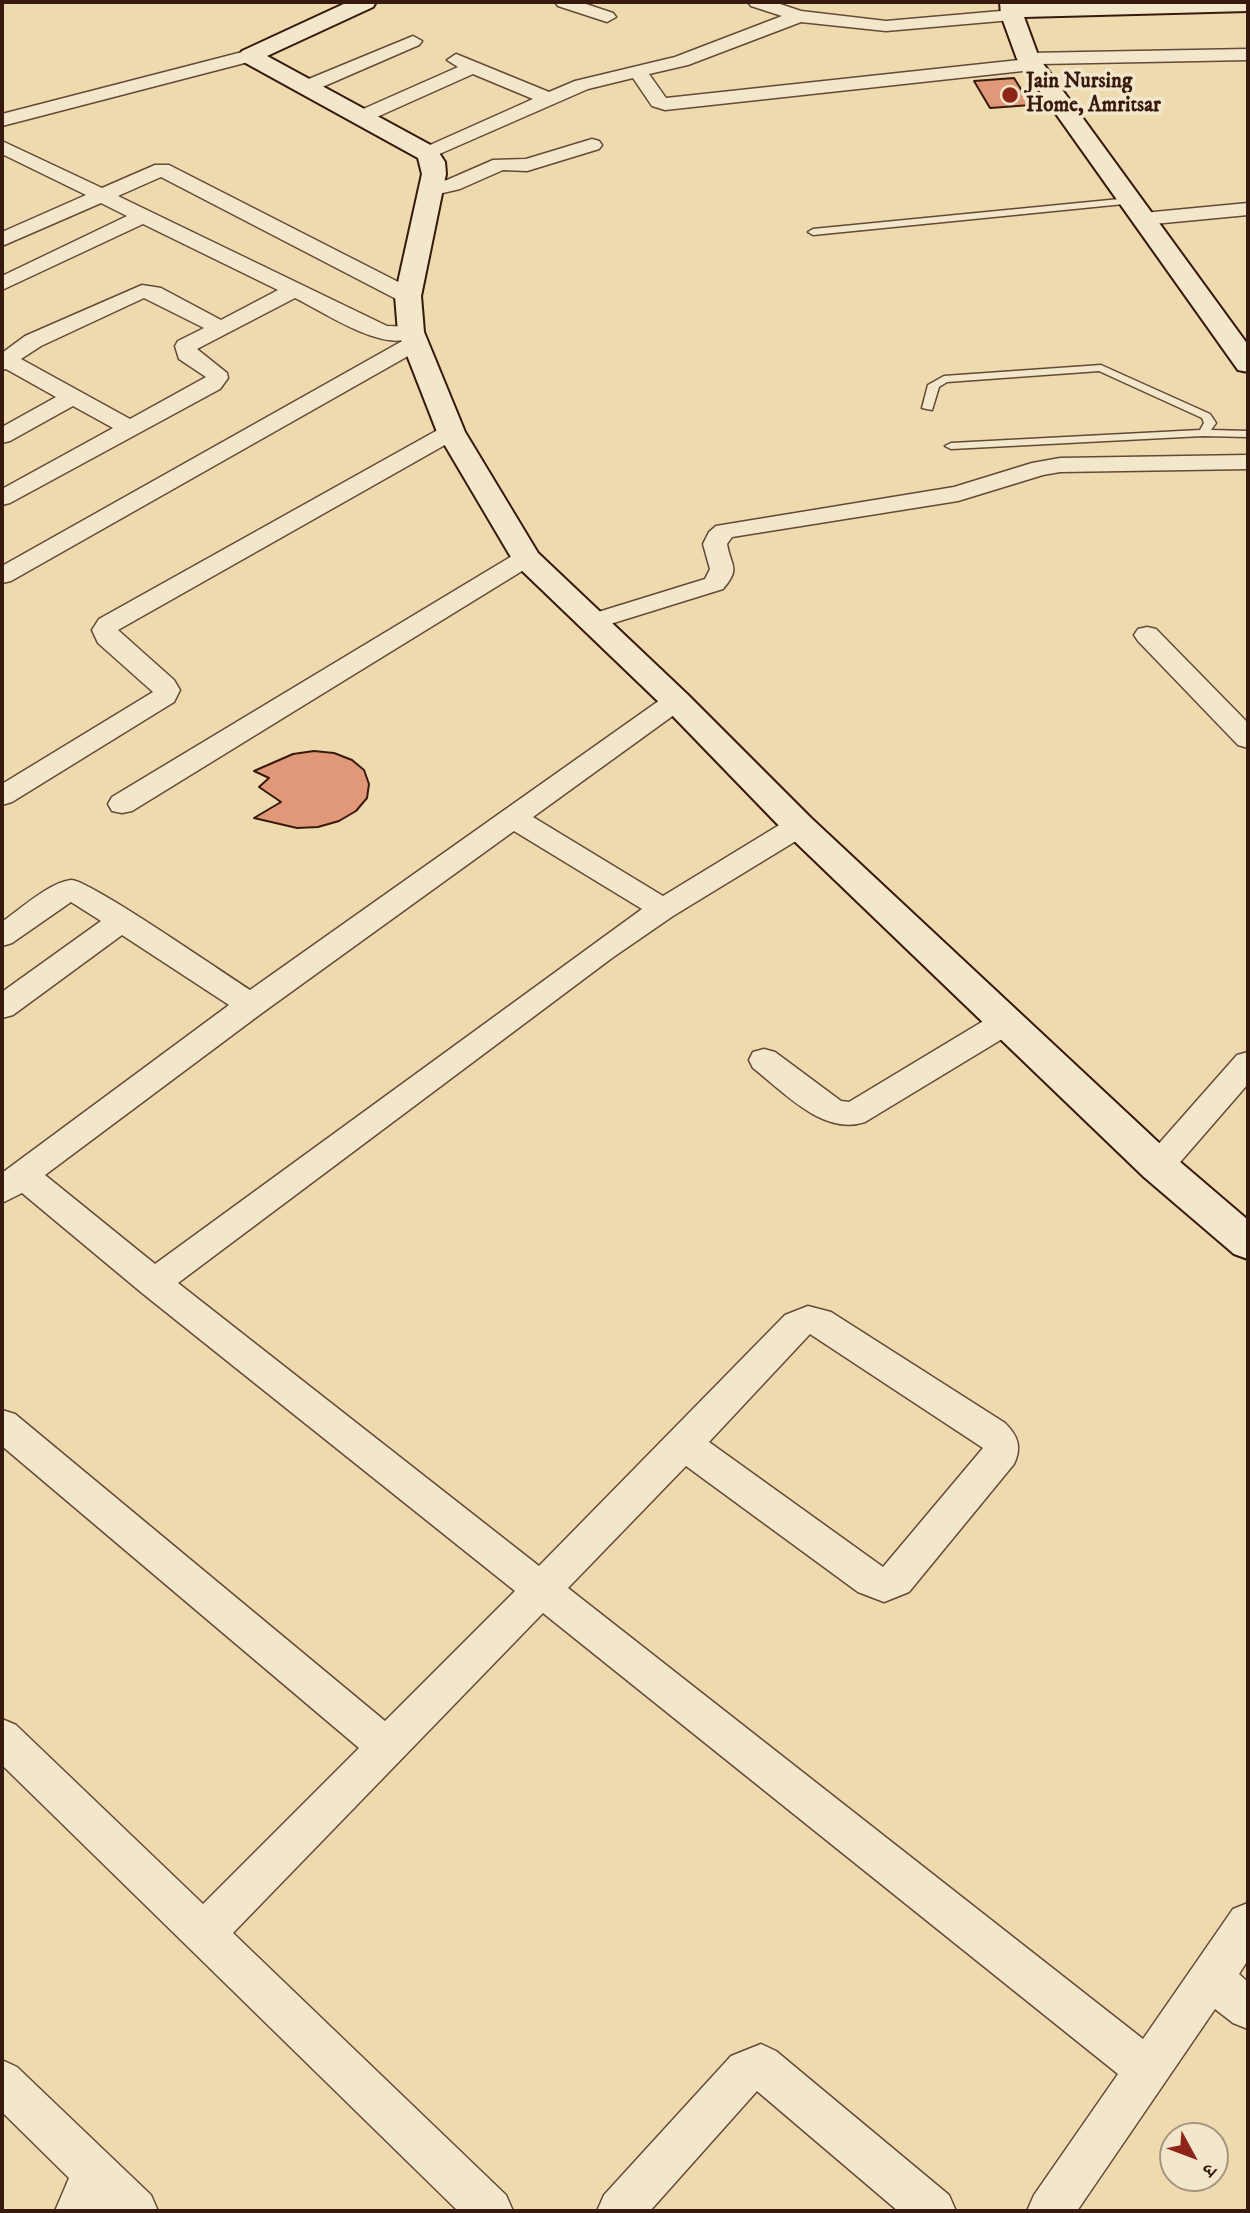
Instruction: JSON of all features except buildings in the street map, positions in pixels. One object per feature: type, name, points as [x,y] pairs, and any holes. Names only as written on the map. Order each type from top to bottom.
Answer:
[{"type":"street","points":[[2,120],[250,57],[365,2]]},
{"type":"street","points":[[564,2],[607,18]]},
{"type":"street","points":[[757,2],[799,16],[897,26],[1011,9],[1248,4]]},
{"type":"street","points":[[1011,9],[1030,62],[1248,364]]},
{"type":"street","points":[[428,153],[593,81],[681,61],[799,16]]},
{"type":"street","points":[[306,87],[412,41]]},
{"type":"street","points":[[638,72],[659,102],[665,104],[1030,62],[1248,55]]},
{"type":"street","points":[[250,57],[428,153],[433,163],[430,190],[408,296],[414,337],[451,432],[526,558],[676,701],[799,825],[1006,1022],[1158,1166],[1248,1243]]},
{"type":"street","points":[[361,117],[465,64],[551,100]]},
{"type":"street","points":[[430,190],[445,188],[500,164],[527,165],[592,145]]},
{"type":"street","points":[[8,156],[99,195],[379,331],[414,337]]},
{"type":"street","points":[[2,240],[158,169],[165,169],[408,296]]},
{"type":"street","points":[[1137,210],[1248,209]]},
{"type":"street","points":[[2,284],[143,216]]},
{"type":"street","points":[[2,498],[212,383],[217,378],[216,373],[185,350],[186,346],[295,290]]},
{"type":"street","points":[[129,428],[4,361],[33,341],[142,291],[153,293],[220,328]]},
{"type":"street","points":[[2,576],[414,337]]},
{"type":"street","points":[[2,436],[73,397]]},
{"type":"street","points":[[2,796],[165,696],[165,686],[107,637],[105,630],[108,625],[451,432]]},
{"type":"street","points":[[591,622],[714,584],[722,577],[724,570],[714,543],[716,536],[725,531],[958,494],[1040,468],[1060,465],[1248,462]]},
{"type":"street","points":[[122,804],[526,558]]},
{"type":"street","points":[[1147,635],[1248,739]]},
{"type":"street","points":[[676,701],[251,1006],[13,1183],[154,1283],[1149,2071]]},
{"type":"street","points":[[513,818],[663,909]]},
{"type":"street","points":[[154,1283],[492,1030],[663,909],[799,825]]},
{"type":"street","points":[[2,936],[67,891],[75,890],[251,1006]]},
{"type":"street","points":[[2,1007],[123,920]]},
{"type":"street","points":[[764,1060],[834,1112],[854,1114],[1006,1022]]},
{"type":"street","points":[[1158,1166],[1248,1063]]},
{"type":"street","points":[[204,1933],[684,1444],[797,1325],[808,1320],[819,1322],[992,1434],[1001,1443],[1001,1452],[897,1580],[884,1585],[871,1580],[684,1444]]},
{"type":"street","points":[[2,1425],[387,1747]]},
{"type":"street","points":[[2,1738],[490,2211]]},
{"type":"street","points":[[1050,2211],[1248,1924]]},
{"type":"street","points":[[1210,1979],[1248,2008]]},
{"type":"street","points":[[620,2211],[746,2071],[761,2066],[933,2211]]},
{"type":"street","points":[[2,2082],[87,2192],[135,2211]]},
{"type":"lane","points":[[813,232],[1137,210]]},
{"type":"lane","points":[[928,408],[934,386],[944,379],[1093,368],[1101,369],[1206,416],[1210,423],[1203,433]]},
{"type":"lane","points":[[951,446],[1203,433],[1248,434]]},
{"type":"place","name":"Jain Nursing Home, Amritsar","points":[[1010,95]]}]
